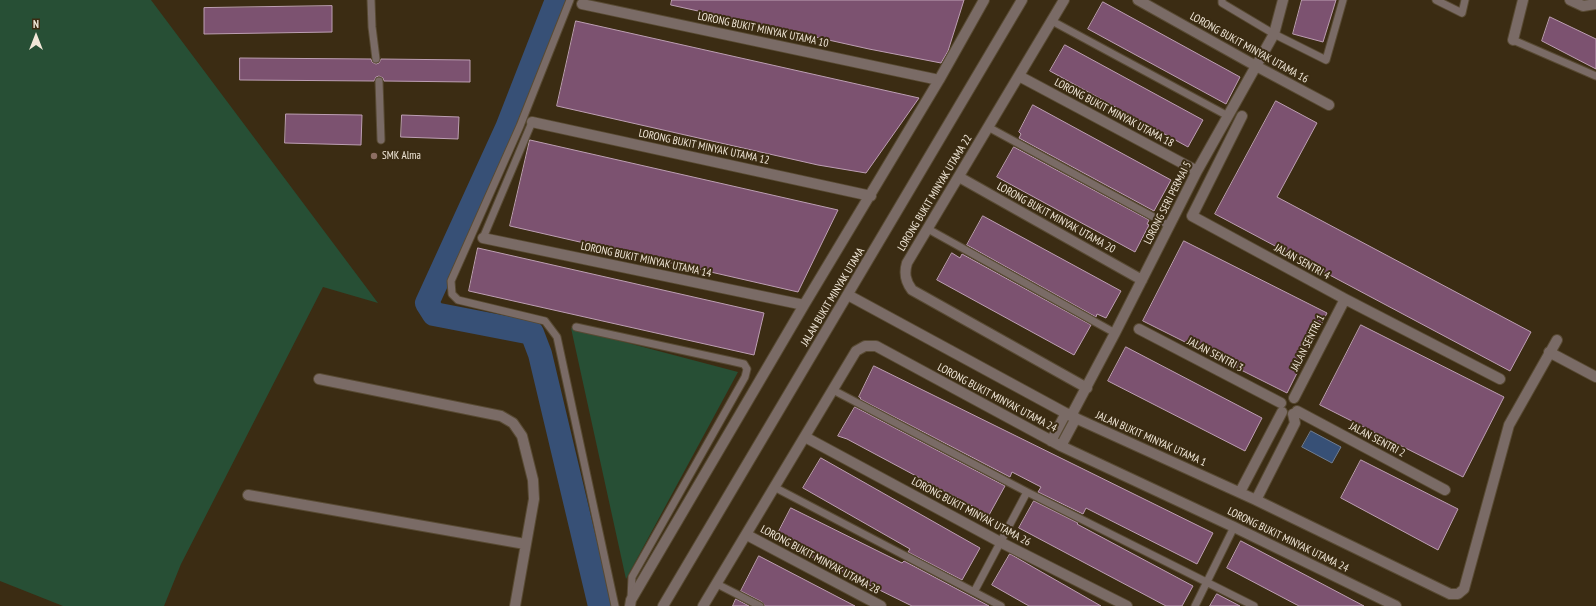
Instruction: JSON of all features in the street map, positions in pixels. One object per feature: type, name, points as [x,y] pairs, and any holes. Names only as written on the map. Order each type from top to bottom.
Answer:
[{"type":"street","name":"JALAN BUKIT MINYAK UTAMA","points":[[631,603],[804,305],[871,196],[939,80],[984,0]]},
{"type":"street","name":"JALAN BUKIT MINYAK UTAMA","points":[[663,606],[1022,0]]},
{"type":"street","name":"LORONG BUKIT MINYAK UTAMA 22","points":[[1064,0],[907,263],[905,278],[912,290],[1087,388]]},
{"type":"street","name":"LORONG BUKIT MINYAK UTAMA 16","points":[[1138,0],[1329,105]]},
{"type":"street","name":"LORONG SERI PERMAI 5","points":[[1071,416],[1087,388],[1197,172],[1274,34],[1282,0]]},
{"type":"street","points":[[1513,40],[1523,0]]},
{"type":"street","points":[[1570,0],[1583,6],[1596,4]]},
{"type":"street","name":"LORONG BUKIT MINYAK UTAMA 10","points":[[583,2],[939,80]]},
{"type":"street","name":"LORONG BUKIT MINYAK UTAMA 18","points":[[1019,76],[1197,172]]},
{"type":"street","name":"JALAN SENTRI 4","points":[[1242,116],[1192,216],[1344,299],[1500,379]]},
{"type":"street","name":"LORONG BUKIT MINYAK UTAMA 12","points":[[532,122],[871,196]]},
{"type":"street","name":"LORONG BUKIT MINYAK UTAMA 20","points":[[959,177],[1142,280]]},
{"type":"street","name":"LORONG BUKIT MINYAK UTAMA 14","points":[[483,238],[804,305]]},
{"type":"street","name":"JALAN BUKIT MINYAK UTAMA 1","points":[[848,295],[1071,416],[1240,492],[1450,594],[1458,594],[1464,589],[1509,425],[1549,352]]},
{"type":"street","name":"JALAN SENTRI 1","points":[[1294,398],[1344,299]]},
{"type":"street","name":"JALAN SENTRI 3","points":[[1139,329],[1282,407]]},
{"type":"street","points":[[1556,340],[1549,352],[1596,377]]},
{"type":"street","name":"LORONG BUKIT MINYAK UTAMA 24","points":[[704,606],[856,351],[865,346],[876,346],[1061,446],[1234,527],[1396,606]]},
{"type":"street","points":[[319,379],[501,416],[514,423],[522,436],[533,480],[534,499],[515,606]]},
{"type":"street","points":[[1240,492],[1282,407],[1284,398],[1294,398],[1299,405],[1295,413],[1295,423],[1256,500]]},
{"type":"street","points":[[1282,407],[1288,415],[1295,413]]},
{"type":"street","name":"JALAN SENTRI 2","points":[[1295,413],[1445,490]]},
{"type":"street","points":[[1051,441],[1071,416]]},
{"type":"street","points":[[1061,446],[1071,416]]},
{"type":"street","name":"LORONG BUKIT MINYAK UTAMA 26","points":[[805,437],[1000,542],[1128,606]]},
{"type":"street","points":[[248,495],[525,544]]},
{"type":"street","name":"LORONG BUKIT MINYAK UTAMA 28","points":[[747,535],[881,606]]},
{"type":"lane","points":[[371,0],[376,59]]},
{"type":"lane","points":[[570,0],[520,126],[451,281],[452,294],[458,300],[545,321],[557,337],[615,606]]},
{"type":"lane","points":[[1222,0],[1222,3],[1274,34],[1326,60],[1343,0]]},
{"type":"lane","points":[[1436,0],[1462,13],[1465,0]]},
{"type":"lane","points":[[1052,21],[1228,116]]},
{"type":"lane","points":[[1513,40],[1596,76]]},
{"type":"lane","points":[[379,81],[381,140]]},
{"type":"lane","points":[[483,238],[532,122]]},
{"type":"lane","points":[[988,127],[1170,226]]},
{"type":"lane","points":[[928,229],[1115,333]]},
{"type":"lane","points":[[576,327],[744,364],[747,369],[745,376],[632,577],[631,603]]},
{"type":"lane","points":[[833,390],[1027,492],[1254,606]]},
{"type":"lane","points":[[774,487],[1001,606]]},
{"type":"lane","points":[[974,592],[1027,492]]},
{"type":"lane","points":[[1195,606],[1234,527]]},
{"type":"lane","points":[[717,584],[760,606]]},
{"type":"green space","points":[[0,0],[151,0],[378,303],[323,287],[181,564],[164,606],[63,606],[0,581]]},
{"type":"green space","points":[[571,328],[738,372],[626,579]]},
{"type":"water","points":[[1311,431],[1341,447],[1332,463],[1302,447]]},
{"type":"building","points":[[672,0],[964,0],[948,51],[941,63],[869,49],[671,5]]},
{"type":"building","points":[[1302,0],[1336,0],[1323,42],[1293,34]]},
{"type":"building","points":[[1103,2],[1240,77],[1226,104],[1088,29]]},
{"type":"building","points":[[332,6],[332,32],[204,34],[204,8]]},
{"type":"building","points":[[1550,17],[1596,39],[1596,69],[1542,41]]},
{"type":"building","points":[[576,21],[919,98],[866,173],[818,165],[557,106]]},
{"type":"building","points":[[1065,45],[1203,120],[1188,147],[1050,71]]},
{"type":"building","points":[[240,58],[371,59],[372,62],[376,64],[379,63],[381,59],[470,60],[470,82],[384,81],[383,78],[379,76],[376,77],[374,81],[240,80]]},
{"type":"building","points":[[1276,101],[1317,123],[1277,197],[1531,332],[1510,371],[1215,214]]},
{"type":"building","points":[[1033,105],[1171,180],[1154,211],[1019,138],[1021,134],[1019,132]]},
{"type":"building","points":[[286,114],[362,115],[361,145],[285,143]]},
{"type":"building","points":[[402,115],[459,117],[458,139],[401,137]]},
{"type":"building","points":[[530,140],[838,210],[798,292],[510,226]]},
{"type":"building","points":[[1014,147],[1149,220],[1147,224],[1149,225],[1135,252],[997,177]]},
{"type":"building","points":[[983,216],[1121,291],[1106,318],[1097,314],[1096,317],[967,245]]},
{"type":"building","points":[[1184,241],[1327,313],[1287,393],[1143,321]]},
{"type":"building","points":[[478,248],[764,313],[754,355],[469,291]]},
{"type":"building","points":[[952,253],[960,258],[962,254],[1091,325],[1074,355],[937,280]]},
{"type":"building","points":[[1361,325],[1504,397],[1463,477],[1320,405]]},
{"type":"building","points":[[1126,347],[1262,418],[1245,451],[1108,381]]},
{"type":"building","points":[[874,366],[1213,533],[1197,564],[1086,508],[1083,514],[1038,492],[1041,487],[1012,472],[1010,477],[860,399],[861,398],[859,397]]},
{"type":"building","points":[[855,407],[1005,486],[989,515],[847,439],[838,436]]},
{"type":"building","points":[[821,458],[980,548],[962,580],[908,552],[910,549],[803,488]]},
{"type":"building","points":[[1361,460],[1458,509],[1438,550],[1341,498]]},
{"type":"building","points":[[1034,501],[1078,523],[1077,524],[1193,586],[1182,606],[1166,606],[1019,528]]},
{"type":"building","points":[[791,508],[902,563],[904,561],[989,606],[912,606],[775,539]]},
{"type":"building","points":[[1241,541],[1364,606],[1299,606],[1244,577],[1227,568]]},
{"type":"building","points":[[1010,554],[1101,606],[1029,606],[992,585]]},
{"type":"building","points":[[759,556],[855,606],[765,606],[762,602],[741,591]]},
{"type":"building","points":[[1217,594],[1240,606],[1210,606]]},
{"type":"building","points":[[736,599],[749,606],[733,606]]},
{"type":"waterway","points":[[557,0],[507,128],[427,303],[434,314],[532,333],[540,354],[600,606]]},
{"type":"place","name":"SMK Alma","points":[[374,156]]}]
